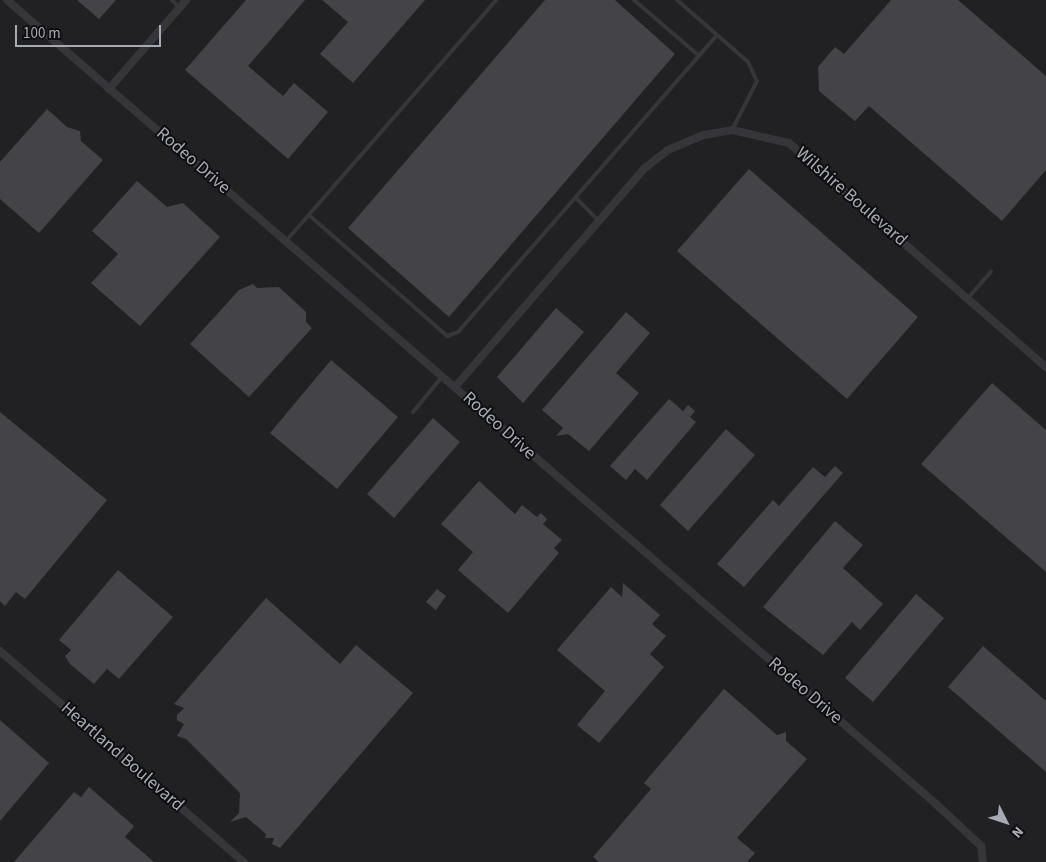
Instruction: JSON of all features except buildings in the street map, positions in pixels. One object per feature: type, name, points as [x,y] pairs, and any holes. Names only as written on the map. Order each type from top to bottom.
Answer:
[{"type":"street","name":"Rodeo Drive","points":[[7,0],[936,804],[972,836],[983,859]]},
{"type":"street","points":[[109,89],[186,0]]},
{"type":"street","name":"Wilshire Boulevard","points":[[455,387],[645,168],[668,150],[704,135],[732,130],[789,143],[1046,367]]},
{"type":"street","name":"Heartland Boulevard","points":[[0,651],[244,862]]},
{"type":"lane","points":[[172,0],[180,7]]},
{"type":"lane","points":[[286,241],[496,0]]},
{"type":"lane","points":[[634,0],[698,56]]},
{"type":"lane","points":[[677,0],[748,62],[757,81],[732,130]]},
{"type":"lane","points":[[309,216],[447,336],[458,332],[717,35]]},
{"type":"lane","points":[[576,198],[599,221]]},
{"type":"lane","points":[[968,298],[991,272]]},
{"type":"lane","points":[[413,412],[443,377]]},
{"type":"shaded area","points":[[0,0],[1046,0],[1046,862],[0,862]]}]
